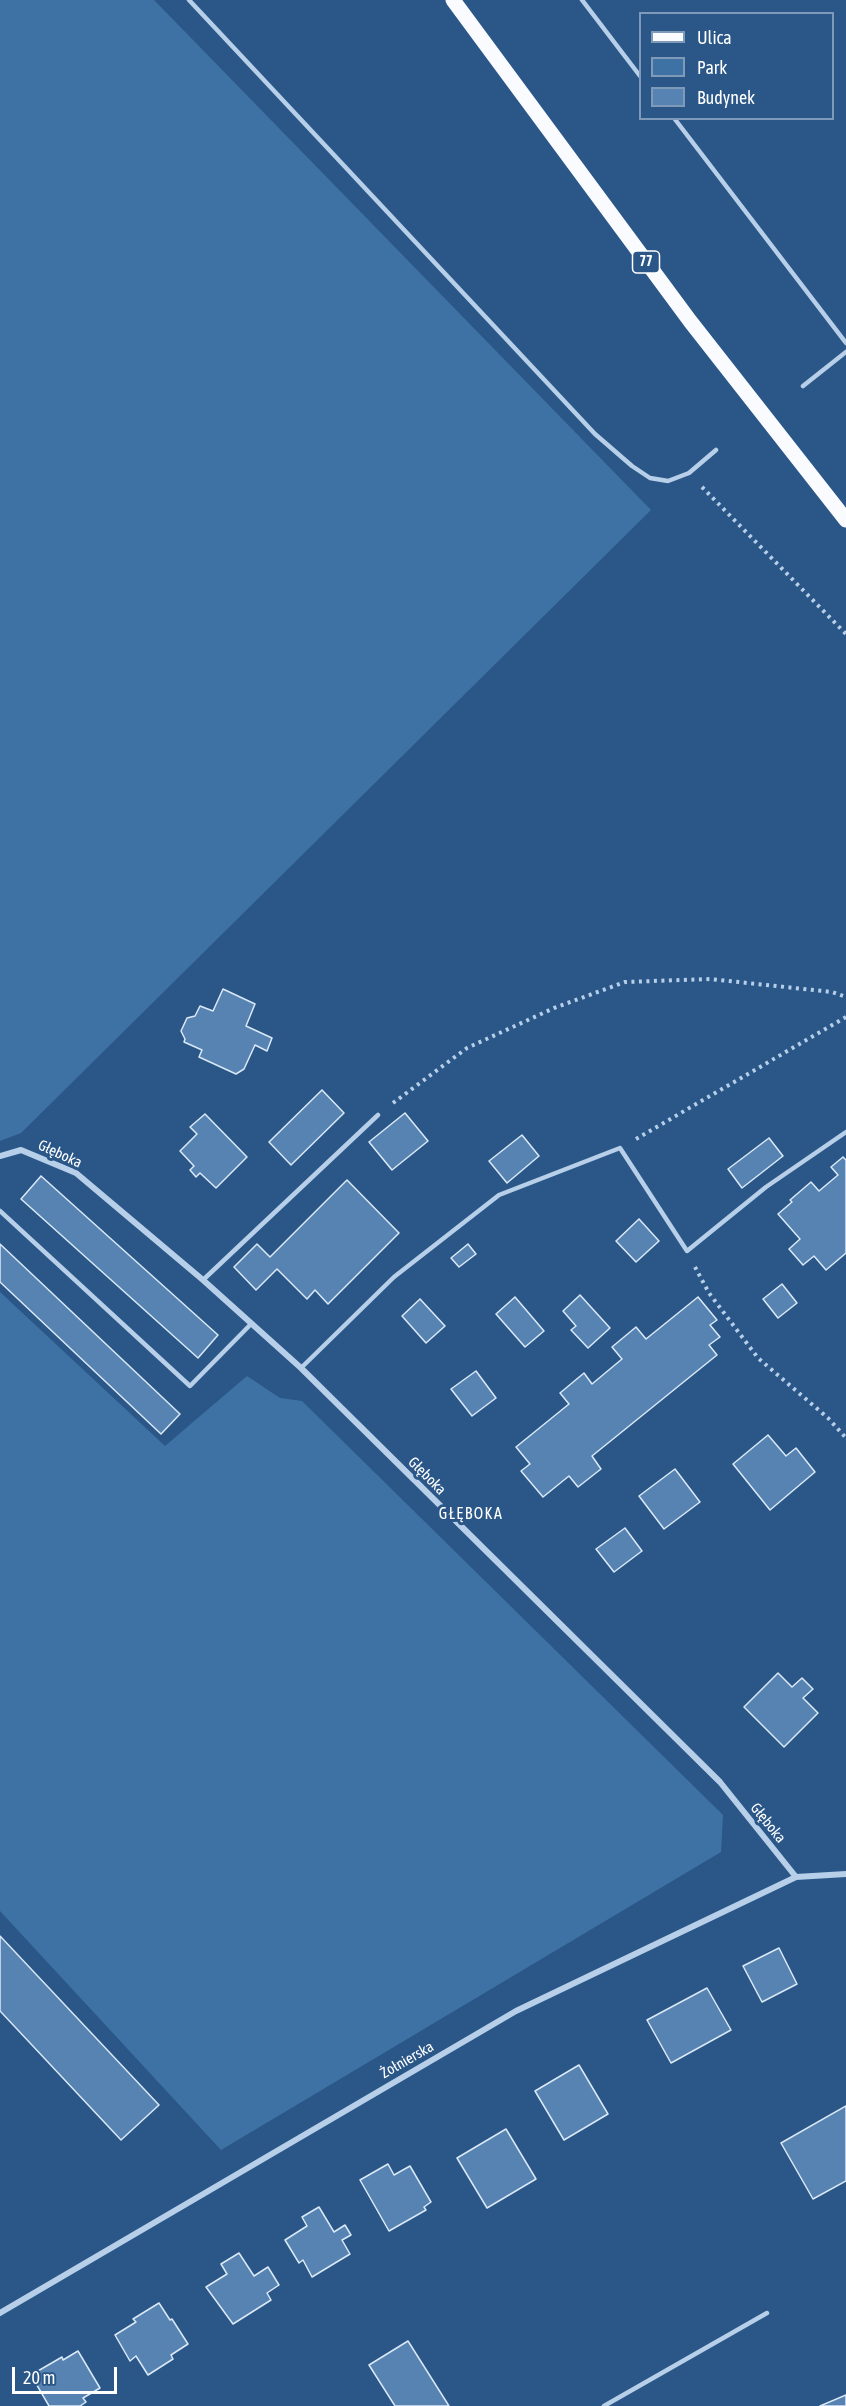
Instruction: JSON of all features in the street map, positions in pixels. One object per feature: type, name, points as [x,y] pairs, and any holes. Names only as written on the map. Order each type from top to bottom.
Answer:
[{"type":"main road","name":"77","points":[[453,0],[690,321],[846,520]]},
{"type":"street","name":"Głęboka","points":[[0,1156],[21,1150],[76,1173],[203,1280],[301,1368],[720,1782],[796,1877]]},
{"type":"street","name":"Żołnierska","points":[[0,2313],[516,2011],[796,1877],[846,1874]]},
{"type":"lane","points":[[189,0],[595,434],[632,466],[650,478],[668,481],[689,473],[716,450]]},
{"type":"lane","points":[[582,0],[639,75]]},
{"type":"lane","points":[[676,120],[846,343]]},
{"type":"lane","points":[[803,386],[846,352]]},
{"type":"lane","points":[[203,1280],[378,1115]]},
{"type":"lane","points":[[301,1368],[394,1277],[499,1195],[620,1148],[687,1251],[766,1187],[846,1132]]},
{"type":"lane","points":[[0,1211],[190,1386],[251,1324]]},
{"type":"lane","points":[[604,2406],[767,2313]]},
{"type":"path","points":[[689,473],[846,634]]},
{"type":"path","points":[[378,1115],[466,1048],[554,1008],[625,982],[710,979],[832,992],[846,997]]},
{"type":"path","points":[[620,1148],[846,1017]]},
{"type":"path","points":[[687,1251],[709,1293],[758,1358],[828,1418],[846,1438]]},
{"type":"green space","points":[[0,0],[154,0],[651,510],[21,1133],[0,1141]]},
{"type":"green space","points":[[0,1292],[165,1446],[247,1376],[280,1398],[302,1401],[723,1815],[721,1852],[221,2150],[0,1911]]},
{"type":"building","points":[[223,989],[255,1004],[246,1026],[272,1038],[267,1051],[255,1045],[244,1069],[236,1074],[199,1057],[202,1050],[184,1042],[181,1031],[187,1018],[195,1016],[200,1006],[213,1011]]},
{"type":"building","points":[[322,1090],[344,1113],[291,1165],[269,1142]]},
{"type":"building","points":[[405,1113],[428,1141],[392,1170],[369,1142]]},
{"type":"building","points":[[205,1114],[247,1157],[216,1188],[200,1173],[196,1177],[190,1170],[194,1166],[180,1151],[197,1134],[190,1127]]},
{"type":"building","points":[[522,1135],[539,1156],[507,1183],[489,1161]]},
{"type":"building","points":[[769,1138],[783,1156],[742,1188],[728,1169]]},
{"type":"building","points":[[843,1157],[846,1160],[846,1253],[826,1270],[814,1256],[803,1265],[789,1249],[800,1239],[778,1214],[811,1182],[819,1191],[838,1175],[831,1167]]},
{"type":"building","points":[[41,1176],[218,1335],[198,1358],[21,1199]]},
{"type":"building","points":[[347,1180],[399,1233],[328,1304],[315,1290],[307,1299],[277,1269],[256,1290],[234,1267],[257,1244],[270,1257]]},
{"type":"building","points":[[639,1219],[659,1241],[636,1262],[616,1241]]},
{"type":"building","points":[[0,1244],[180,1414],[161,1434],[0,1282]]},
{"type":"building","points":[[468,1244],[476,1254],[459,1267],[451,1258]]},
{"type":"building","points":[[782,1284],[797,1303],[778,1318],[763,1299]]},
{"type":"building","points":[[580,1295],[610,1328],[588,1348],[571,1330],[576,1326],[563,1311]]},
{"type":"building","points":[[515,1297],[544,1331],[525,1347],[496,1314]]},
{"type":"building","points":[[698,1297],[717,1320],[710,1325],[720,1337],[709,1345],[717,1355],[592,1456],[601,1469],[578,1487],[569,1476],[543,1497],[521,1471],[530,1464],[516,1447],[569,1404],[560,1393],[584,1373],[592,1384],[622,1359],[612,1347],[636,1327],[646,1339]]},
{"type":"building","points":[[420,1299],[445,1326],[426,1343],[402,1316]]},
{"type":"building","points":[[476,1371],[496,1398],[472,1416],[451,1389]]},
{"type":"building","points":[[768,1435],[786,1456],[796,1448],[815,1472],[770,1510],[733,1464]]},
{"type":"building","points":[[675,1469],[700,1502],[664,1529],[639,1496]]},
{"type":"building","points":[[625,1528],[642,1551],[614,1572],[596,1549]]},
{"type":"building","points":[[778,1673],[792,1687],[802,1678],[813,1689],[803,1698],[818,1713],[784,1747],[744,1707]]},
{"type":"building","points":[[0,1936],[159,2105],[121,2140],[0,2011]]},
{"type":"building","points":[[779,1948],[797,1984],[762,2002],[743,1966]]},
{"type":"building","points":[[707,1988],[731,2030],[671,2063],[647,2020]]},
{"type":"building","points":[[579,2065],[608,2114],[564,2140],[535,2091]]},
{"type":"building","points":[[846,2106],[846,2181],[813,2199],[781,2143]]},
{"type":"building","points":[[506,2129],[536,2179],[487,2208],[457,2158]]},
{"type":"building","points":[[388,2164],[394,2175],[410,2166],[431,2202],[424,2207],[426,2210],[389,2231],[360,2180]]},
{"type":"building","points":[[319,2207],[334,2232],[345,2225],[351,2235],[342,2240],[350,2254],[312,2277],[303,2260],[299,2263],[285,2240],[307,2226],[302,2217]]},
{"type":"building","points":[[239,2253],[254,2276],[268,2267],[279,2285],[267,2293],[271,2300],[233,2324],[206,2287],[227,2274],[221,2264]]},
{"type":"building","points":[[159,2303],[188,2344],[171,2355],[173,2359],[148,2375],[136,2356],[130,2361],[115,2335],[136,2322],[133,2319]]},
{"type":"building","points":[[408,2341],[449,2406],[395,2406],[369,2365]]},
{"type":"building","points":[[78,2351],[100,2388],[83,2398],[86,2402],[80,2406],[49,2406],[31,2375],[62,2357],[63,2360]]},
{"type":"building","points":[[846,2395],[846,2406],[820,2406]]},
{"type":"district","name":"GŁĘBOKA","points":[[471,1514]]}]
